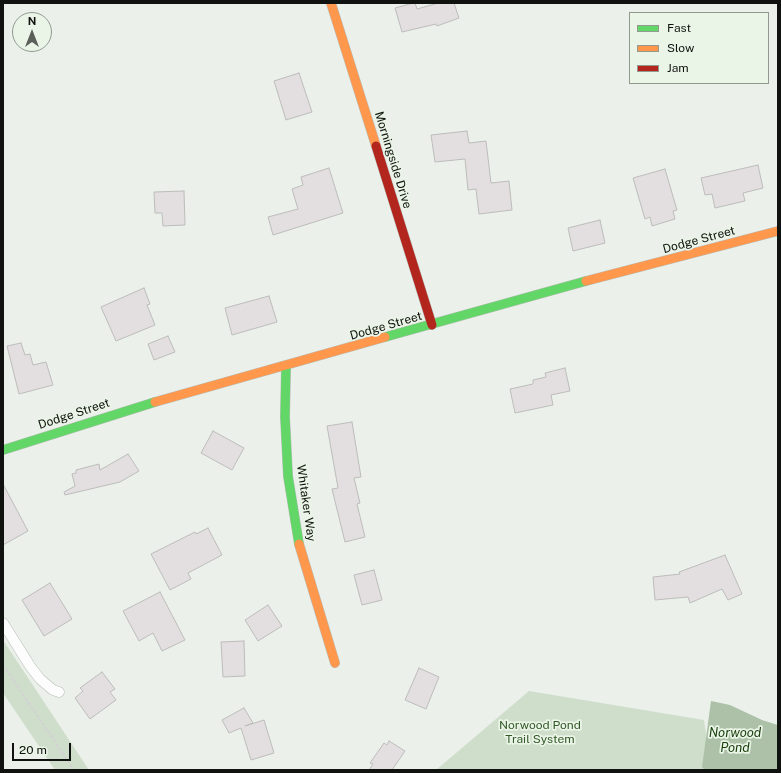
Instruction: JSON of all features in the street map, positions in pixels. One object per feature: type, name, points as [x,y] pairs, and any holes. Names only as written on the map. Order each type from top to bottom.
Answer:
[{"type":"main road","name":"Morningside Drive","points":[[331,3],[432,325]]},
{"type":"main road","name":"Dodge Street","points":[[3,450],[130,409],[557,289],[778,231]]},
{"type":"main road","name":"Whitaker Way","points":[[286,366],[285,417],[288,476],[297,538],[317,599],[334,663]]},
{"type":"lane","points":[[3,623],[40,679],[53,690],[60,692]]},
{"type":"path","points":[[3,665],[74,770]]},
{"type":"green space","points":[[3,640],[89,770],[55,770],[3,693]]},
{"type":"green space","name":"Norwood Pond Trail System","points":[[529,691],[704,720],[711,770],[436,770]]},
{"type":"water","name":"Norwood Pond","points":[[711,701],[730,705],[762,720],[778,725],[778,770],[705,770],[702,767]]},
{"type":"building","points":[[415,3],[417,9],[438,3],[454,3],[459,18],[437,26],[436,24],[402,32],[395,8]]},
{"type":"building","points":[[299,73],[312,112],[286,120],[274,81]]},
{"type":"building","points":[[467,131],[469,143],[486,141],[491,183],[509,181],[512,210],[479,214],[476,189],[468,190],[465,159],[435,162],[431,135]]},
{"type":"building","points":[[758,165],[763,188],[743,193],[745,201],[715,208],[712,194],[705,195],[701,178]]},
{"type":"building","points":[[329,168],[343,213],[273,235],[268,217],[298,209],[292,189],[303,185],[301,177]]},
{"type":"building","points":[[665,169],[677,210],[673,211],[675,219],[652,226],[650,217],[645,219],[633,178]]},
{"type":"building","points":[[184,191],[185,225],[163,226],[162,213],[155,213],[154,192]]},
{"type":"building","points":[[600,220],[605,243],[573,251],[568,228]]},
{"type":"building","points":[[144,288],[150,304],[147,305],[155,325],[116,341],[101,307]]},
{"type":"building","points":[[269,296],[277,322],[232,335],[225,308]]},
{"type":"building","points":[[168,336],[175,352],[154,360],[148,344]]},
{"type":"building","points":[[21,343],[25,355],[30,354],[33,365],[46,362],[53,385],[19,394],[7,346]]},
{"type":"building","points":[[565,368],[570,391],[551,395],[553,405],[515,413],[510,389],[533,384],[533,380],[546,377],[545,373]]},
{"type":"building","points":[[352,422],[361,477],[354,478],[360,503],[357,504],[365,537],[345,542],[332,489],[338,488],[327,426]]},
{"type":"building","points":[[213,431],[244,448],[232,470],[201,453]]},
{"type":"building","points":[[128,454],[139,471],[120,482],[65,495],[64,492],[75,486],[72,474],[76,473],[76,470],[99,464],[100,470]]},
{"type":"building","points":[[3,484],[28,531],[3,545]]},
{"type":"building","points":[[208,528],[222,555],[188,573],[191,579],[170,590],[151,554],[195,532],[196,534]]},
{"type":"building","points":[[725,555],[742,594],[728,600],[722,589],[690,603],[688,597],[655,600],[653,577],[680,574],[679,572]]},
{"type":"building","points":[[374,570],[382,600],[362,605],[354,575]]},
{"type":"building","points":[[50,583],[72,619],[44,636],[22,600]]},
{"type":"building","points":[[160,592],[185,640],[162,651],[153,633],[139,641],[123,611]]},
{"type":"building","points":[[268,605],[282,626],[258,641],[245,620]]},
{"type":"building","points":[[244,641],[245,676],[223,677],[221,642]]},
{"type":"building","points":[[419,668],[439,677],[426,709],[405,700]]},
{"type":"building","points":[[102,672],[115,689],[110,692],[116,700],[90,719],[75,698],[83,691],[80,688]]},
{"type":"building","points":[[244,708],[253,723],[245,726],[264,720],[274,753],[251,760],[241,728],[229,733],[222,720]]},
{"type":"building","points":[[389,741],[405,751],[392,770],[369,770],[373,764],[370,763],[384,743],[387,745]]},
{"type":"traffic: fast","points":[[385,337],[586,281]]},
{"type":"traffic: fast","points":[[286,366],[285,417],[288,476],[299,544]]},
{"type":"traffic: fast","points":[[3,450],[155,402]]},
{"type":"traffic: slow","points":[[331,3],[376,146]]},
{"type":"traffic: slow","points":[[586,281],[778,231]]},
{"type":"traffic: slow","points":[[155,402],[385,337]]},
{"type":"traffic: slow","points":[[299,544],[335,663]]},
{"type":"traffic: jam","points":[[376,146],[432,325]]}]
